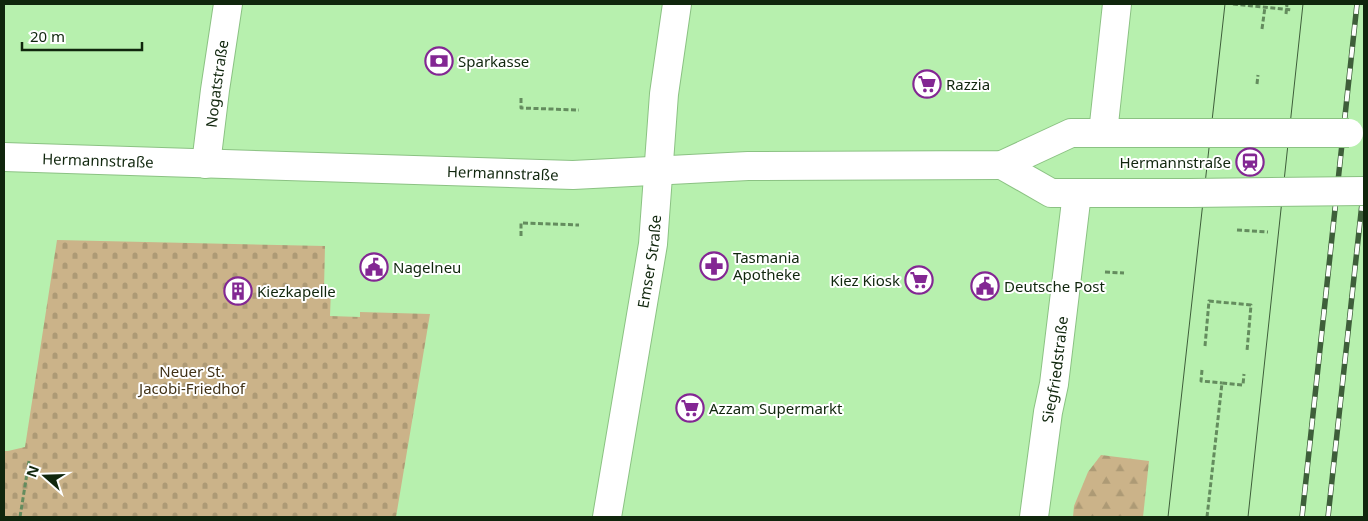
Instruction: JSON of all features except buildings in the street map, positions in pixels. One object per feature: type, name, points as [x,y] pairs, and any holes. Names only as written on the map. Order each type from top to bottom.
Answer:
[{"type":"main road","name":"Nogatstraße","points":[[206,164],[228,4]]},
{"type":"main road","name":"Emser Straße","points":[[606,517],[653,244],[664,94],[677,4]]},
{"type":"main road","points":[[1103,133],[1116,4]]},
{"type":"main road","name":"Hermannstraße","points":[[4,157],[573,175],[748,166],[1002,165],[1071,133],[1364,133]]},
{"type":"main road","name":"Hermannstraße","points":[[1002,165],[1051,193],[1364,191]]},
{"type":"main road","name":"Siegfriedstraße","points":[[1034,517],[1048,412],[1054,384],[1077,193]]},
{"type":"path","points":[[1233,4],[1292,10]]},
{"type":"path","points":[[1244,4],[1244,10]]},
{"type":"path","points":[[1285,4],[1287,4],[1286,14]]},
{"type":"path","points":[[1262,30],[1265,7]]},
{"type":"path","points":[[1257,84],[1258,74]]},
{"type":"path","points":[[521,98],[521,108],[579,110]]},
{"type":"path","points":[[521,236],[521,223],[579,225]]},
{"type":"path","points":[[1105,272],[1124,273]]},
{"type":"path","points":[[1205,346],[1210,301],[1251,305],[1246,351]]},
{"type":"path","points":[[1202,370],[1201,381],[1243,385],[1244,374]]},
{"type":"path","points":[[1208,517],[1222,383]]},
{"type":"path","points":[[20,517],[28,461]]},
{"type":"green space","name":"Neuer St. Jacobi-Friedhof","points":[[57,240],[325,246],[324,289],[331,289],[330,316],[360,317],[360,312],[430,314],[396,517],[4,517],[4,451],[25,447]]},
{"type":"green space","points":[[1101,455],[1149,461],[1143,517],[1073,517],[1074,506],[1088,472]]},
{"type":"tram line","points":[[1168,517],[1225,4]]},
{"type":"tram line","points":[[1248,517],[1303,4]]},
{"type":"railway","points":[[1302,517],[1357,4]]},
{"type":"railway","points":[[1328,517],[1364,185]]},
{"type":"place","name":"Sparkasse","points":[[439,61]]},
{"type":"place","name":"Razzia","points":[[927,84]]},
{"type":"place","name":"Hermannstraße","points":[[1250,162]]},
{"type":"place","name":"Tasmania Apotheke","points":[[714,266]]},
{"type":"place","name":"Nagelneu","points":[[374,267]]},
{"type":"place","name":"Kiez Kiosk","points":[[919,280]]},
{"type":"place","name":"Deutsche Post","points":[[985,286]]},
{"type":"place","name":"Kiezkapelle","points":[[238,291]]},
{"type":"place","name":"Azzam Supermarkt","points":[[690,408]]}]
